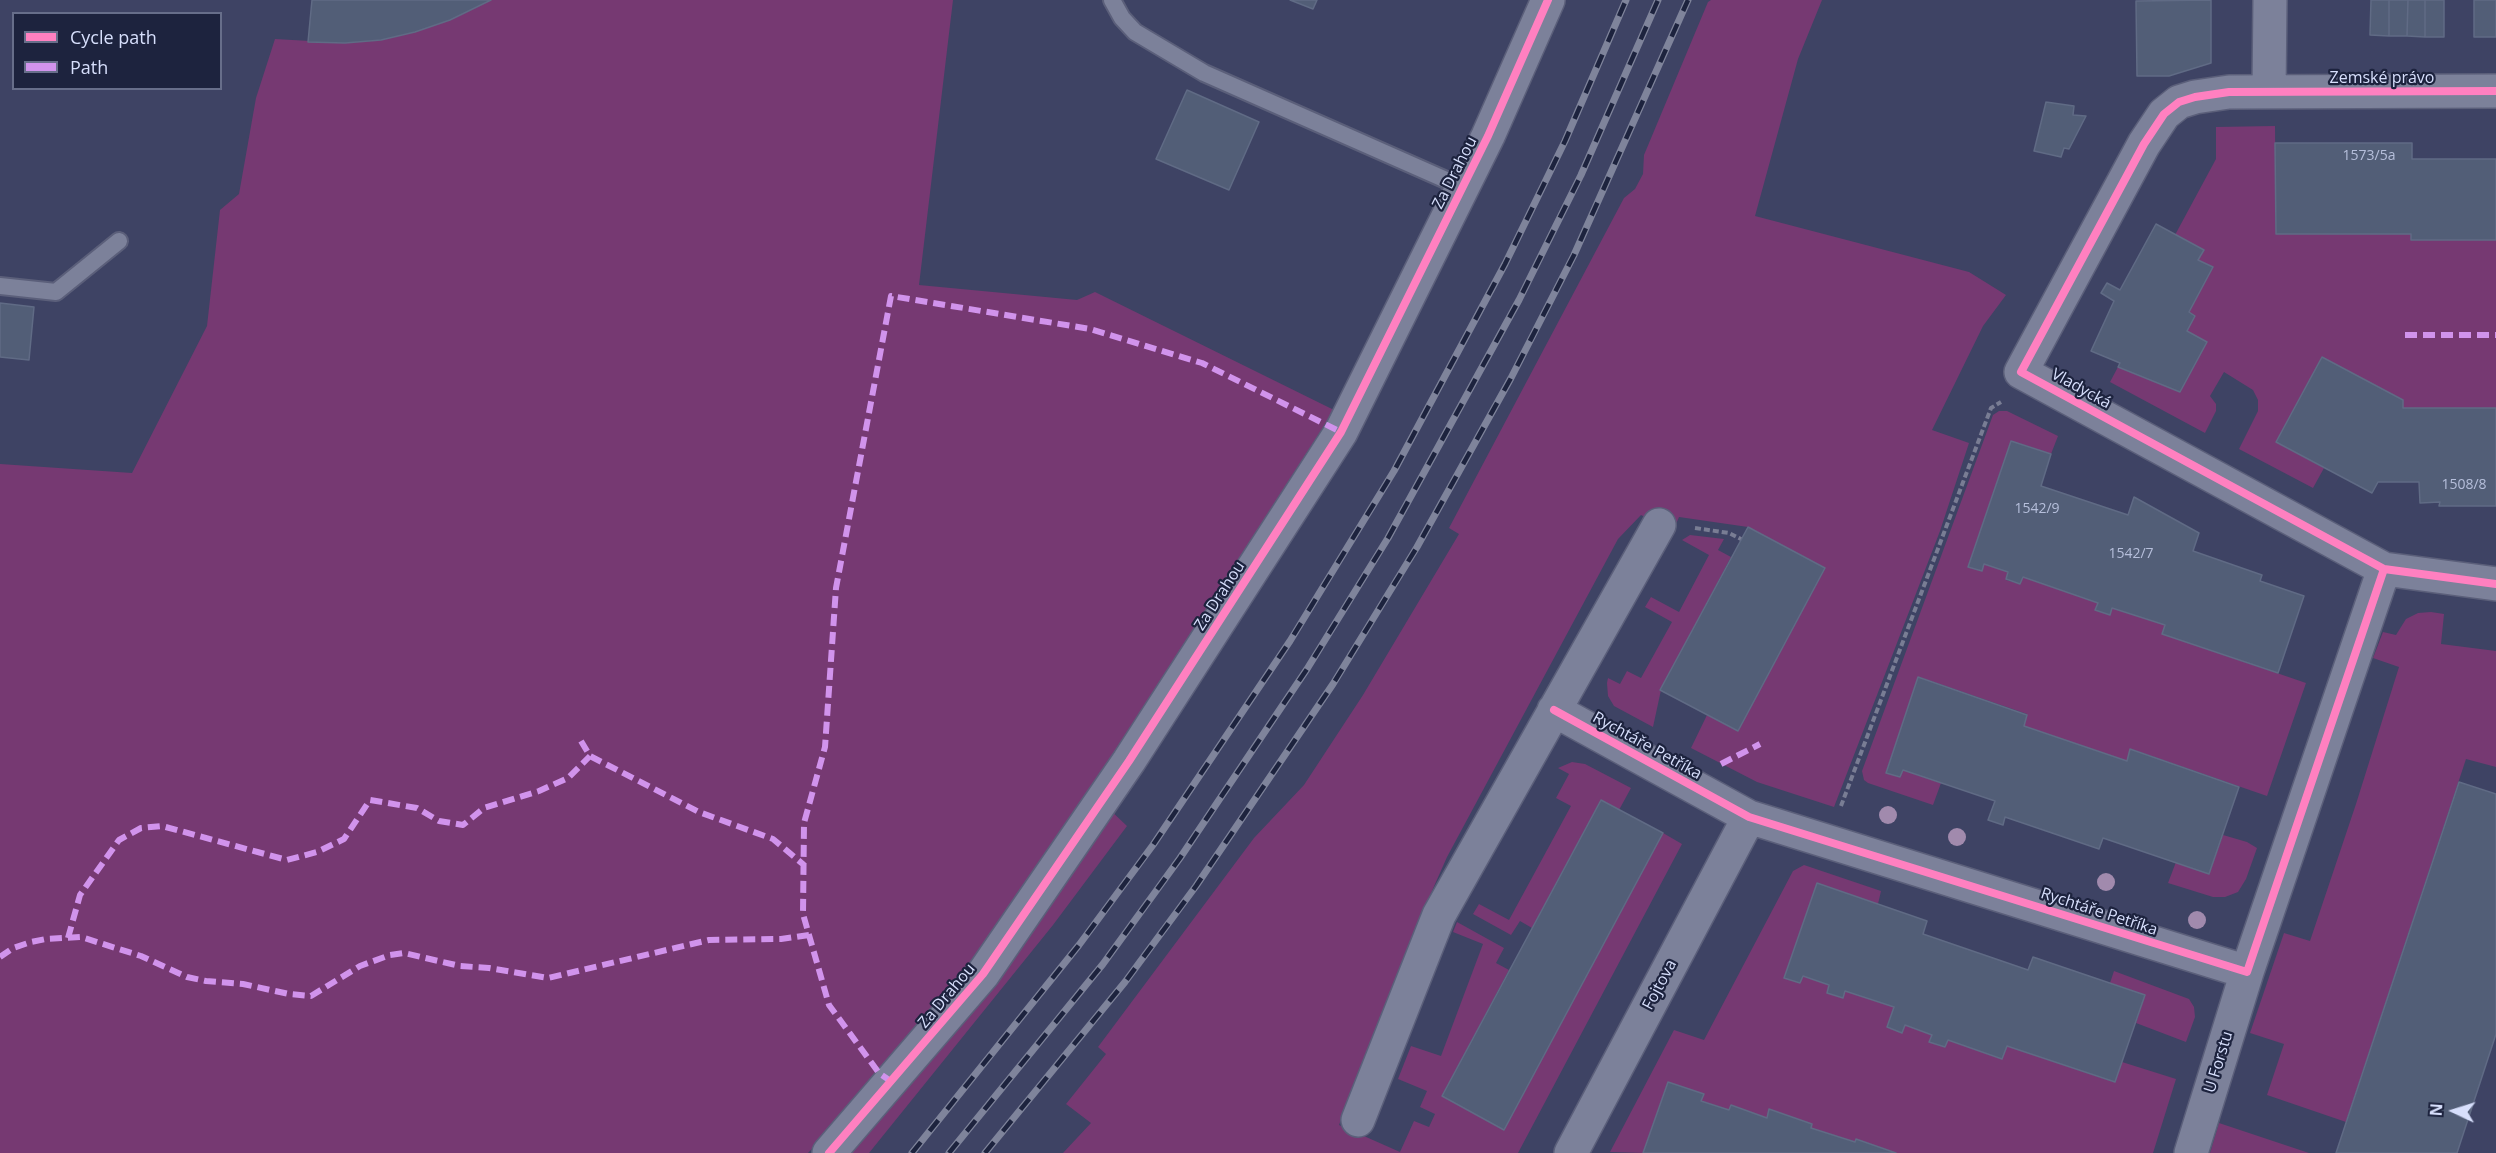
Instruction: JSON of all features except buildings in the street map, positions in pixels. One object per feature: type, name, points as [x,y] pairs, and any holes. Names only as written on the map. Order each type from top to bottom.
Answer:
[{"type":"street","name":"Za Drahou","points":[[829,1153],[983,974],[1129,761],[1341,432],[1503,104],[1548,0]]},
{"type":"street","points":[[2269,91],[2270,0]]},
{"type":"street","name":"Zemské právo","points":[[2269,91],[2496,91]]},
{"type":"street","name":"Vladycká","points":[[2269,91],[2195,96],[2179,102],[2164,114],[2144,144],[2021,372],[2384,569],[2496,584]]},
{"type":"street","points":[[1358,1120],[1439,915],[1659,525]]},
{"type":"street","points":[[2247,972],[2384,569]]},
{"type":"street","name":"Rychtáře Petříka","points":[[1554,710],[1749,817],[2247,972]]},
{"type":"street","name":"Fojtova","points":[[1571,1153],[1749,817]]},
{"type":"street","name":"U Forstu","points":[[2191,1153],[2247,972]]},
{"type":"lane","name":"Za Drahou","points":[[1112,0],[1122,18],[1135,32],[1204,73],[1462,187]]},
{"type":"lane","points":[[0,286],[56,292],[118,241]]},
{"type":"path","points":[[1837,816],[1991,408],[2004,400]]},
{"type":"path","points":[[1694,528],[1729,533],[1741,540]]},
{"type":"shaded area","points":[[491,0],[953,0],[919,285],[1077,300],[1095,292],[1334,410],[1125,738],[983,946],[890,1066],[808,1153],[0,1153],[0,464],[132,473],[207,326],[220,210],[239,194],[256,98],[275,39],[345,43],[381,40],[450,20]]},
{"type":"shaded area","points":[[1711,0],[1822,0],[1798,59],[1755,216],[1969,272],[2006,295],[1983,326],[1932,430],[1969,443],[1940,531],[1834,807],[1757,782],[1691,748],[1707,715],[1738,731],[1825,568],[1748,527],[1679,517],[1673,531],[1641,515],[1618,539],[1447,857],[1416,927],[1339,1125],[1400,1152],[1414,1121],[1429,1127],[1435,1114],[1420,1107],[1427,1091],[1398,1079],[1411,1046],[1441,1056],[1483,944],[1453,932],[1457,922],[1504,948],[1496,963],[1509,970],[1442,1096],[1504,1130],[1663,833],[1682,844],[1518,1153],[1063,1153],[1091,1123],[1066,1104],[1106,1054],[1098,1047],[1254,838],[1304,785],[1363,695],[1459,534],[1449,528],[1624,198],[1635,189],[1643,174],[1644,155],[1708,2]]},
{"type":"shaded area","points":[[2275,126],[2276,234],[2411,234],[2411,240],[2496,240],[2496,408],[2403,408],[2403,400],[2322,357],[2277,442],[2324,468],[2313,488],[2239,449],[2258,411],[2258,400],[2253,390],[2224,372],[2210,396],[2216,404],[2216,411],[2205,433],[2110,382],[2118,367],[2180,392],[2187,331],[2195,316],[2189,312],[2198,260],[2204,251],[2175,235],[2216,159],[2216,127]]},
{"type":"shaded area","points":[[1999,411],[2007,411],[2058,436],[2051,454],[2011,441],[1968,567],[1982,571],[1984,564],[2008,572],[2006,580],[2020,584],[2023,577],[2098,603],[2095,610],[2112,608],[2165,625],[2163,634],[2306,683],[2267,796],[2131,749],[2127,761],[2024,726],[2027,714],[1919,677],[1886,772],[1900,777],[1903,770],[1941,783],[1933,805],[1864,780],[1862,771],[1993,415]]},
{"type":"shaded area","points":[[1690,535],[1724,539],[1718,550],[1731,557],[1661,690],[1653,727],[1614,706],[1608,696],[1607,683],[1608,678],[1620,684],[1627,671],[1641,678],[1672,622],[1645,607],[1651,597],[1679,612],[1709,555],[1682,540]]},
{"type":"shaded area","points":[[2418,613],[2444,614],[2441,644],[2496,651],[2496,767],[2466,759],[2346,1122],[2267,1095],[2284,1044],[2250,1033],[2284,933],[2310,941],[2356,804],[2399,667],[2373,658],[2383,632],[2396,635],[2406,619]]},
{"type":"shaded area","points":[[1572,762],[1585,764],[1631,788],[1619,810],[1601,800],[1532,928],[1520,921],[1511,935],[1473,914],[1479,904],[1509,920],[1571,806],[1556,798],[1569,774],[1558,768]]},
{"type":"shaded area","points":[[1108,808],[1127,826],[1053,925],[869,1153],[845,1153]]},
{"type":"shaded area","points":[[2223,835],[2247,842],[2257,848],[2246,879],[2238,892],[2225,897],[2213,897],[2168,883],[2176,862],[2209,874]]},
{"type":"shaded area","points":[[1804,865],[1881,891],[1878,904],[1817,884],[1803,976],[1829,985],[1827,993],[1845,991],[1894,1007],[1887,1027],[1902,1033],[1905,1025],[1932,1035],[1930,1042],[1945,1047],[1948,1040],[2002,1059],[2007,1046],[2114,1082],[2122,1062],[2176,1079],[2153,1153],[1896,1153],[1856,1139],[1855,1142],[1811,1128],[1812,1124],[1769,1110],[1767,1118],[1731,1106],[1729,1110],[1701,1101],[1703,1095],[1668,1082],[1643,1153],[1610,1152],[1674,1030],[1704,1040],[1793,871]]},
{"type":"shaded area","points":[[2114,971],[2189,999],[2194,1007],[2195,1017],[2186,1042],[2136,1023],[2145,995],[2110,983]]},
{"type":"shaded area","points":[[2219,1123],[2309,1153],[2210,1153]]},
{"type":"railway","points":[[912,1153],[1079,945],[1153,845],[1290,641],[1394,471],[1505,264],[1565,141],[1626,0]]},
{"type":"railway","points":[[949,1153],[1103,964],[1180,858],[1307,669],[1388,538],[1519,300],[1581,175],[1658,0]]},
{"type":"railway","points":[[985,1153],[1125,982],[1196,886],[1333,684],[1417,547],[1511,378],[1574,255],[1688,0]]},
{"type":"marked path","points":[[892,1082],[879,1073],[829,1005],[803,914],[804,823],[825,747],[836,588],[891,296],[1090,329],[1202,363],[1341,432]]},
{"type":"marked path","points":[[2405,335],[2496,335]]},
{"type":"marked path","points":[[581,741],[590,756],[699,812],[773,839],[804,865]]},
{"type":"marked path","points":[[1721,764],[1760,744]]},
{"type":"marked path","points":[[68,938],[80,895],[119,840],[141,828],[162,826],[287,860],[317,852],[344,839],[370,800],[417,808],[439,821],[463,825],[484,808],[539,791],[568,778],[590,756]]},
{"type":"marked path","points":[[0,957],[13,948],[31,942],[81,937],[141,956],[187,977],[311,996],[360,966],[390,955],[404,953],[460,966],[489,968],[548,978],[709,940],[781,939],[809,935]]},
{"type":"cycle path","points":[[829,1153],[983,974],[1129,761],[1341,432],[1488,136],[1548,0]]},
{"type":"cycle path","points":[[2496,91],[2229,92],[2179,102],[2164,114],[2144,144],[2021,372],[2384,569],[2496,584]]},
{"type":"cycle path","points":[[1554,710],[1749,817],[2247,972],[2384,569]]}]
